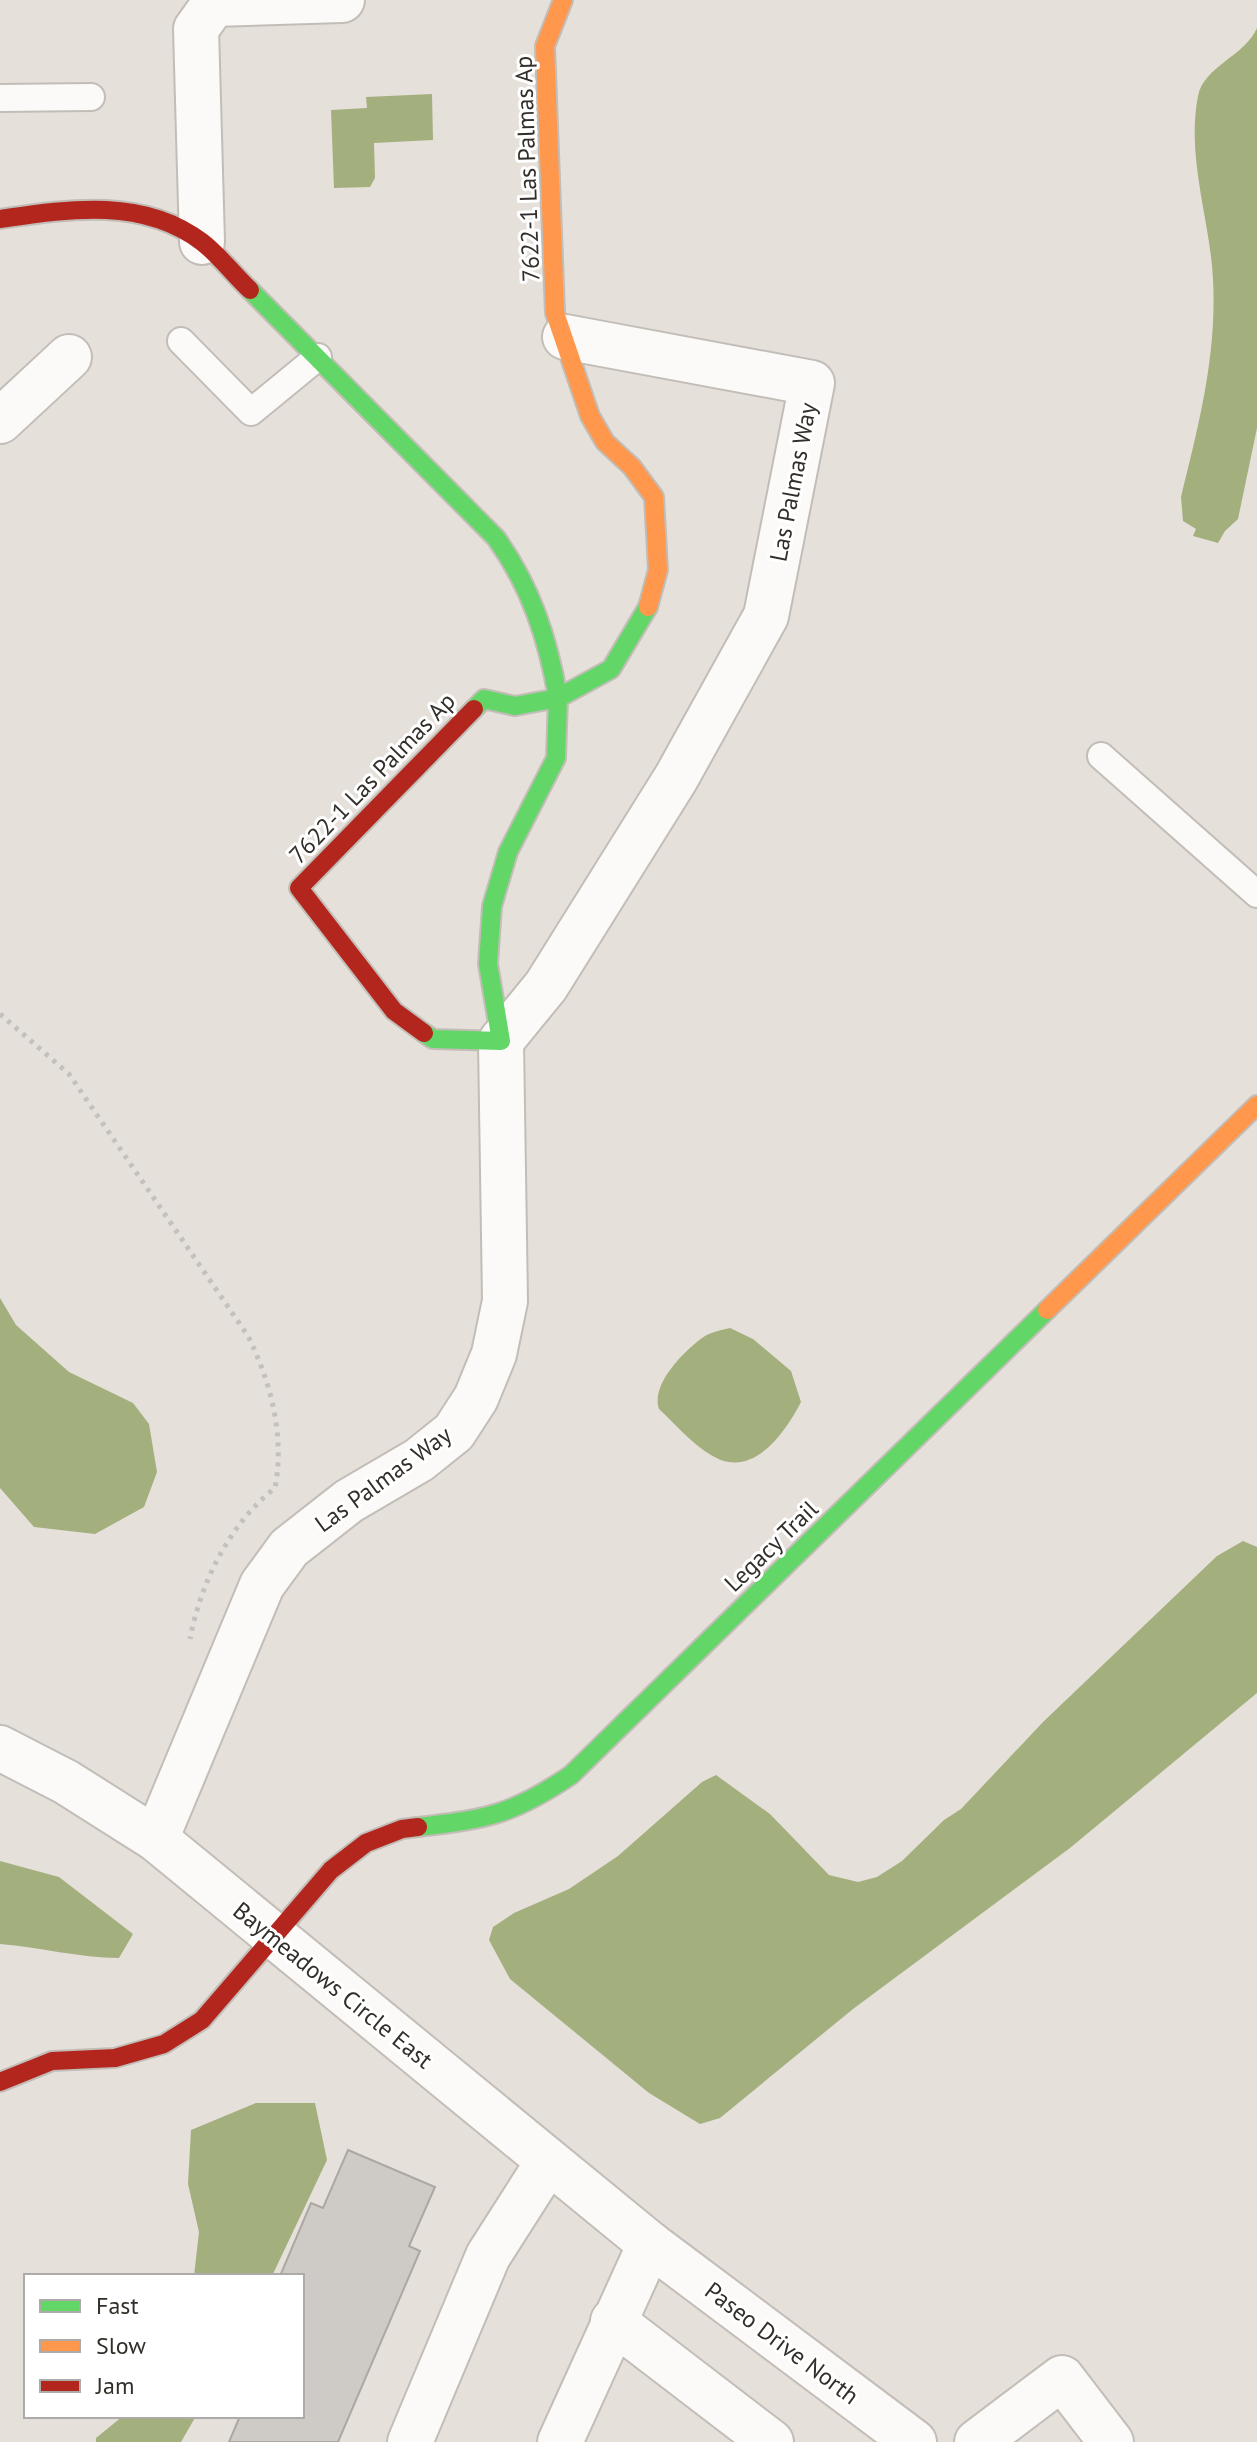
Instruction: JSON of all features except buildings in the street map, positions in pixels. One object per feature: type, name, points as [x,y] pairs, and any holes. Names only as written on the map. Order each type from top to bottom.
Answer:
[{"type":"street","points":[[202,242],[196,29],[214,4],[342,0]]},
{"type":"street","name":"7622-1 Las Palmas Ap","points":[[563,0],[545,46],[555,313],[565,337]]},
{"type":"street","name":"Las Palmas Way","points":[[0,219],[67,209],[115,210],[157,218],[202,242],[496,538],[521,572],[541,617],[558,698],[557,755],[541,794],[515,836],[497,884],[489,936],[488,983],[501,1041],[505,1301],[494,1354],[476,1398],[454,1432],[419,1460],[349,1501],[289,1548],[262,1585],[156,1839]]},
{"type":"street","points":[[558,698],[611,669],[647,613],[658,570],[654,497],[632,467],[605,442],[590,416],[565,337]]},
{"type":"street","name":"Las Palmas Way","points":[[501,1041],[546,986],[676,778],[766,616],[812,383],[565,337]]},
{"type":"street","points":[[0,421],[69,357]]},
{"type":"street","name":"7622-1 Las Palmas Ap","points":[[501,1041],[433,1039],[394,1011],[299,888],[484,699],[515,706],[558,698]]},
{"type":"street","name":"Legacy Trail","points":[[0,2082],[52,2061],[115,2058],[164,2044],[202,2020],[331,1870],[366,1843],[402,1829],[485,1819],[529,1803],[571,1775],[1257,1105]]},
{"type":"street","name":"Baymeadows Circle East","points":[[0,1748],[66,1782],[156,1839],[650,2244]]},
{"type":"street","points":[[410,2442],[488,2256],[548,2162]]},
{"type":"street","points":[[560,2442],[650,2244]]},
{"type":"street","name":"Paseo Drive North","points":[[650,2244],[914,2442]]},
{"type":"street","points":[[613,2321],[771,2442]]},
{"type":"street","points":[[977,2442],[1062,2378],[1111,2442]]},
{"type":"lane","points":[[0,98],[91,97]]},
{"type":"lane","points":[[181,341],[251,412],[318,357]]},
{"type":"lane","points":[[1101,756],[1257,894]]},
{"type":"path","points":[[0,1014],[69,1074],[248,1336],[263,1367],[278,1439],[279,1466],[275,1488],[254,1504],[233,1534],[208,1582],[187,1653]]},
{"type":"shaded area","points":[[1257,28],[1257,428],[1238,519],[1218,543],[1193,536],[1196,529],[1183,521],[1181,497],[1205,389],[1214,307],[1211,256],[1197,165],[1195,119],[1198,96],[1208,77],[1244,46]]},
{"type":"shaded area","points":[[432,94],[433,140],[374,143],[375,178],[370,187],[334,188],[331,110],[367,108],[366,97]]},
{"type":"shaded area","points":[[0,1298],[16,1325],[69,1372],[133,1403],[149,1424],[157,1472],[144,1507],[95,1534],[34,1527],[0,1488]]},
{"type":"shaded area","points":[[730,1328],[753,1339],[791,1371],[801,1402],[786,1427],[765,1450],[740,1462],[726,1461],[697,1445],[659,1409],[658,1399],[665,1378],[689,1349],[705,1336]]},
{"type":"shaded area","points":[[1243,1541],[1257,1547],[1257,1693],[1070,1848],[853,2009],[720,2118],[700,2124],[649,2093],[510,1979],[489,1940],[493,1927],[514,1913],[569,1889],[618,1856],[702,1782],[716,1775],[770,1814],[829,1875],[858,1882],[877,1877],[902,1861],[944,1820],[961,1809],[1043,1722],[1217,1556]]},
{"type":"shaded area","points":[[0,1861],[59,1877],[133,1934],[119,1958],[0,1944]]},
{"type":"shaded area","points":[[256,2103],[315,2103],[327,2160],[273,2274],[194,2274],[199,2232],[188,2184],[191,2130]]},
{"type":"shaded area","points":[[121,2418],[195,2418],[181,2442],[96,2442],[96,2438]]},
{"type":"traffic: fast","points":[[250,290],[496,538],[519,575],[543,634],[558,698],[515,706],[484,699],[474,709]]},
{"type":"traffic: fast","points":[[424,1033],[433,1039],[501,1041],[488,964],[492,906],[508,852],[556,758],[558,698],[611,669],[648,607]]},
{"type":"traffic: fast","points":[[418,1827],[498,1813],[532,1799],[571,1775],[1047,1310]]},
{"type":"traffic: slow","points":[[563,0],[545,46],[555,313],[590,416],[605,442],[632,467],[654,497],[658,570],[648,607]]},
{"type":"traffic: slow","points":[[1047,1310],[1257,1105]]},
{"type":"traffic: jam","points":[[0,219],[78,210],[130,212],[155,218],[202,242],[250,290]]},
{"type":"traffic: jam","points":[[424,1033],[394,1011],[299,888],[474,709]]},
{"type":"traffic: jam","points":[[0,2082],[52,2061],[115,2058],[164,2044],[202,2020],[331,1870],[366,1843],[402,1829],[418,1827]]}]
